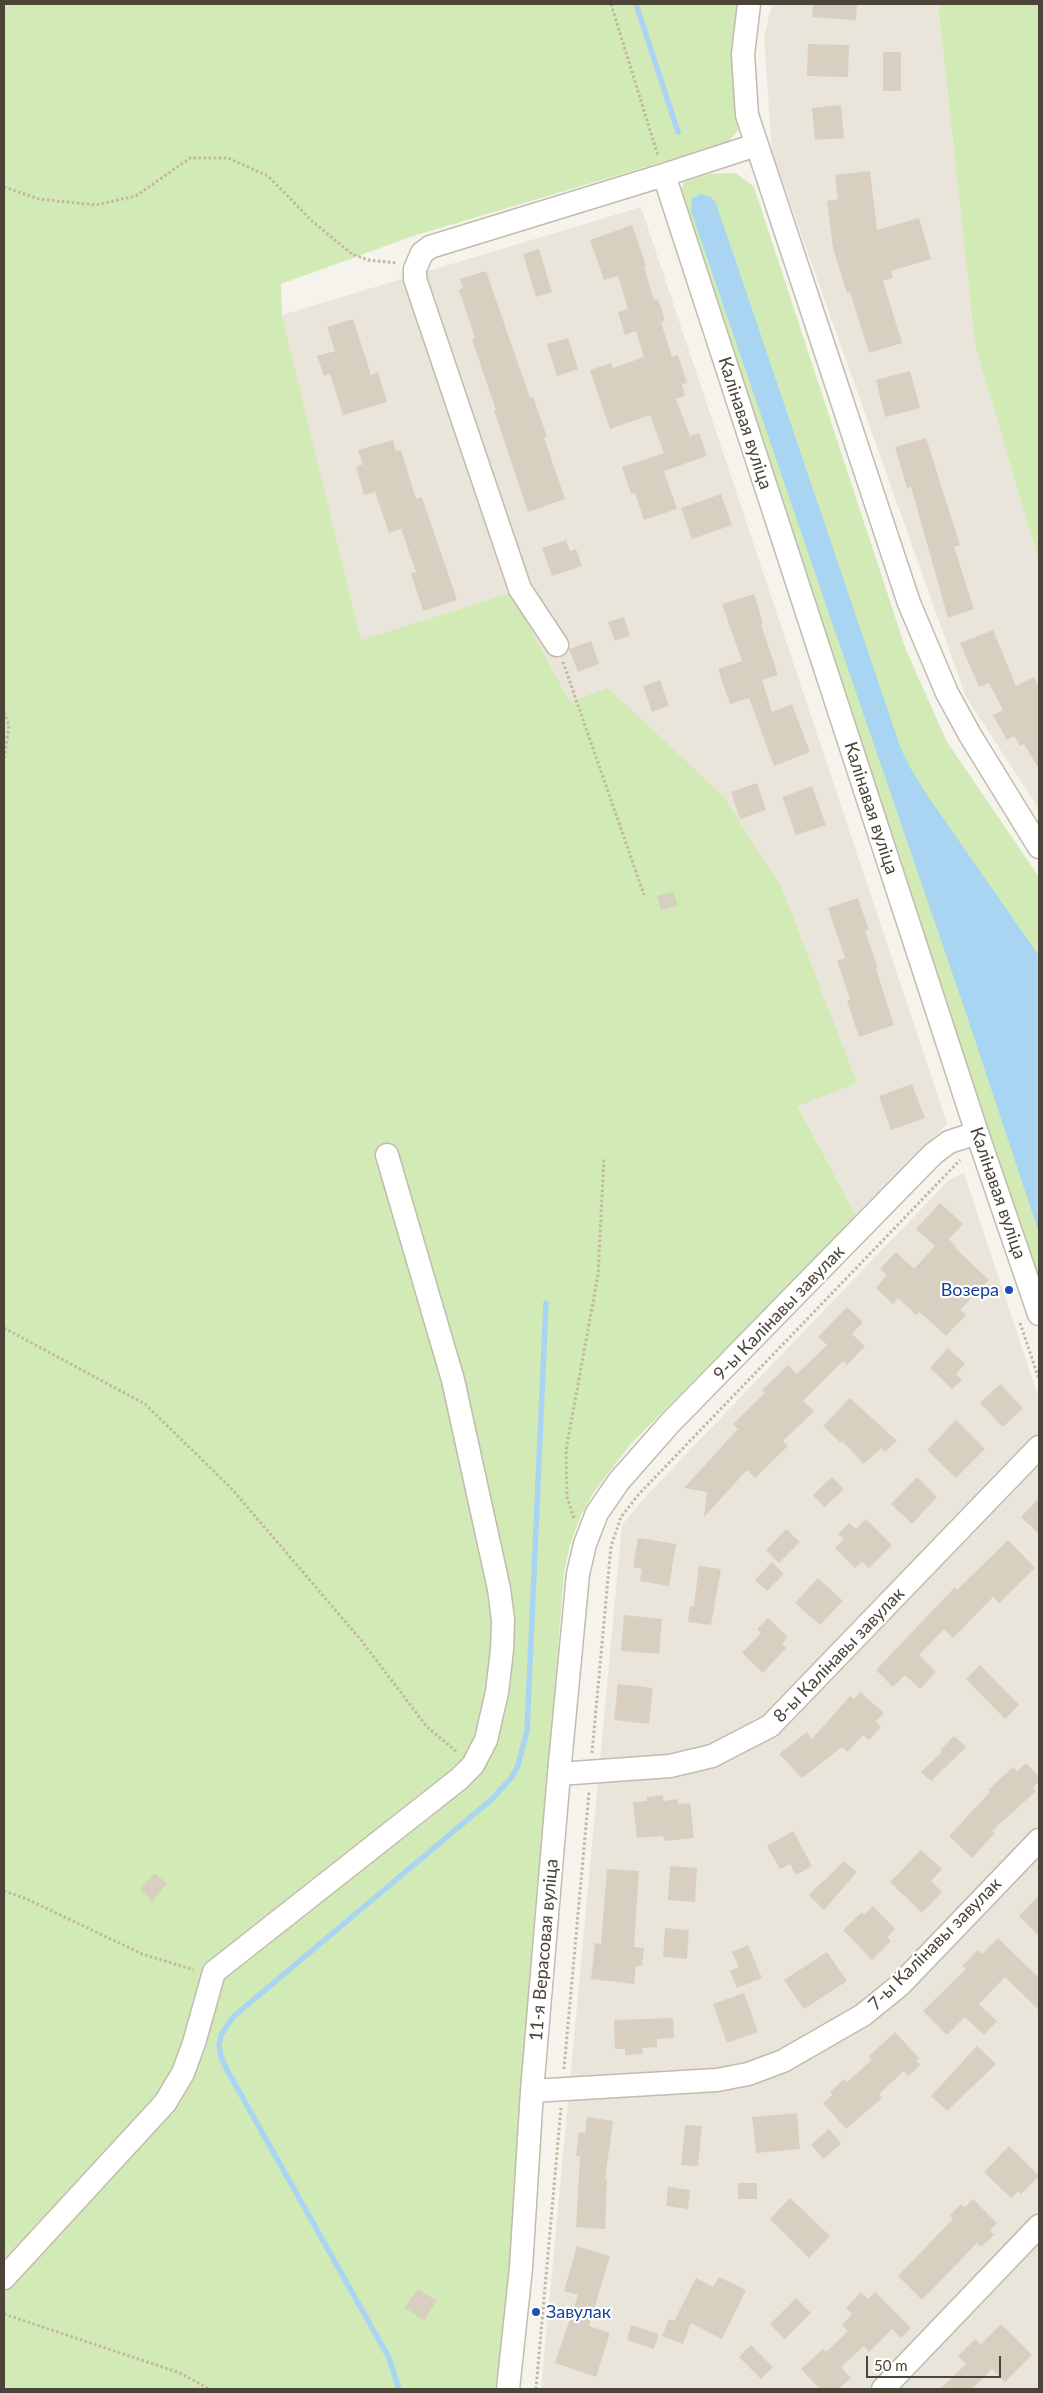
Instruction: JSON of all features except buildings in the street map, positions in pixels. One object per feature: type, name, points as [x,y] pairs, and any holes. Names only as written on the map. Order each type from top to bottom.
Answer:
[{"type":"street","points":[[749,4],[743,54],[747,115],[912,611],[947,693],[970,735],[1039,847]]},
{"type":"street","points":[[558,645],[520,589],[415,278],[417,261],[422,252],[430,247],[756,145]]},
{"type":"street","name":"Калінавая вуліца","points":[[664,175],[977,1133],[1039,1314]]},
{"type":"street","name":"9-ы Калінавы завулак","points":[[597,1513],[619,1481],[671,1422],[921,1166],[949,1142],[977,1133]]},
{"type":"street","points":[[4,2278],[165,2104],[186,2066],[214,1972],[459,1779],[473,1765],[486,1740],[497,1692],[502,1620],[499,1589],[453,1380],[387,1155]]},
{"type":"street","name":"8-ы Калінавы завулак","points":[[559,1774],[670,1766],[712,1756],[770,1726],[1039,1447]]},
{"type":"street","name":"11-я Верасовая вуліца","points":[[508,2389],[521,2268],[532,2091],[578,1574],[585,1544],[597,1513]]},
{"type":"street","name":"7-ы Калінавы завулак","points":[[532,2091],[717,2080],[748,2074],[783,2061],[863,2015],[900,1985],[1039,1840]]},
{"type":"street","points":[[883,2389],[1039,2226]]},
{"type":"path","points":[[611,4],[664,175]]},
{"type":"path","points":[[4,186],[39,199],[96,205],[136,196],[190,158],[228,158],[268,176],[312,221],[352,254],[368,260],[397,263],[417,261]]},
{"type":"path","points":[[558,645],[644,895]]},
{"type":"path","points":[[4,712],[9,726],[4,759]]},
{"type":"path","points":[[536,2389],[611,1546],[621,1516],[639,1494],[964,1156]]},
{"type":"path","points":[[585,1544],[567,1497],[566,1450],[598,1274],[604,1158]]},
{"type":"path","points":[[4,1328],[145,1404],[231,1488],[361,1640],[427,1727],[473,1765]]},
{"type":"path","points":[[4,1891],[27,1899],[142,1954],[188,1969],[214,1972]]},
{"type":"path","points":[[4,2314],[180,2373],[209,2389]]},
{"type":"shaded area","points":[[772,4],[938,4],[975,345],[1039,562],[1039,809],[966,697],[772,152],[764,37]]},
{"type":"shaded area","points":[[641,207],[947,1124],[856,1216],[798,1105],[856,1083],[570,702],[511,594],[361,640],[282,315]]},
{"type":"shaded area","points":[[964,1173],[1039,1399],[1039,2389],[541,2389],[622,1525],[645,1497],[949,1180]]},
{"type":"green space","points":[[4,4],[739,4],[740,128],[727,143],[416,235],[281,284],[282,315],[361,640],[511,593],[570,702],[608,688],[723,796],[781,886],[857,1083],[798,1106],[856,1216],[630,1445],[594,1492],[581,1515],[570,1545],[564,1572],[498,2389],[4,2389]]},
{"type":"green space","points":[[938,4],[1039,4],[1039,562],[975,345]]},
{"type":"green space","points":[[736,173],[754,187],[906,650],[947,742],[1039,877],[1039,1284],[677,200],[684,182],[709,174]]},
{"type":"water","points":[[701,194],[711,197],[716,203],[901,749],[927,795],[1039,956],[1039,1233],[967,1016],[691,211],[692,198]]},
{"type":"waterway","points":[[636,4],[678,132]]},
{"type":"waterway","points":[[399,2389],[389,2358],[227,2070],[221,2057],[219,2045],[221,2035],[233,2017],[492,1799],[511,1778],[517,1768],[527,1731],[546,1303]]},
{"type":"place","name":"Возера","points":[[1009,1290]]},
{"type":"place","name":"Завулак","points":[[536,2312]]}]
